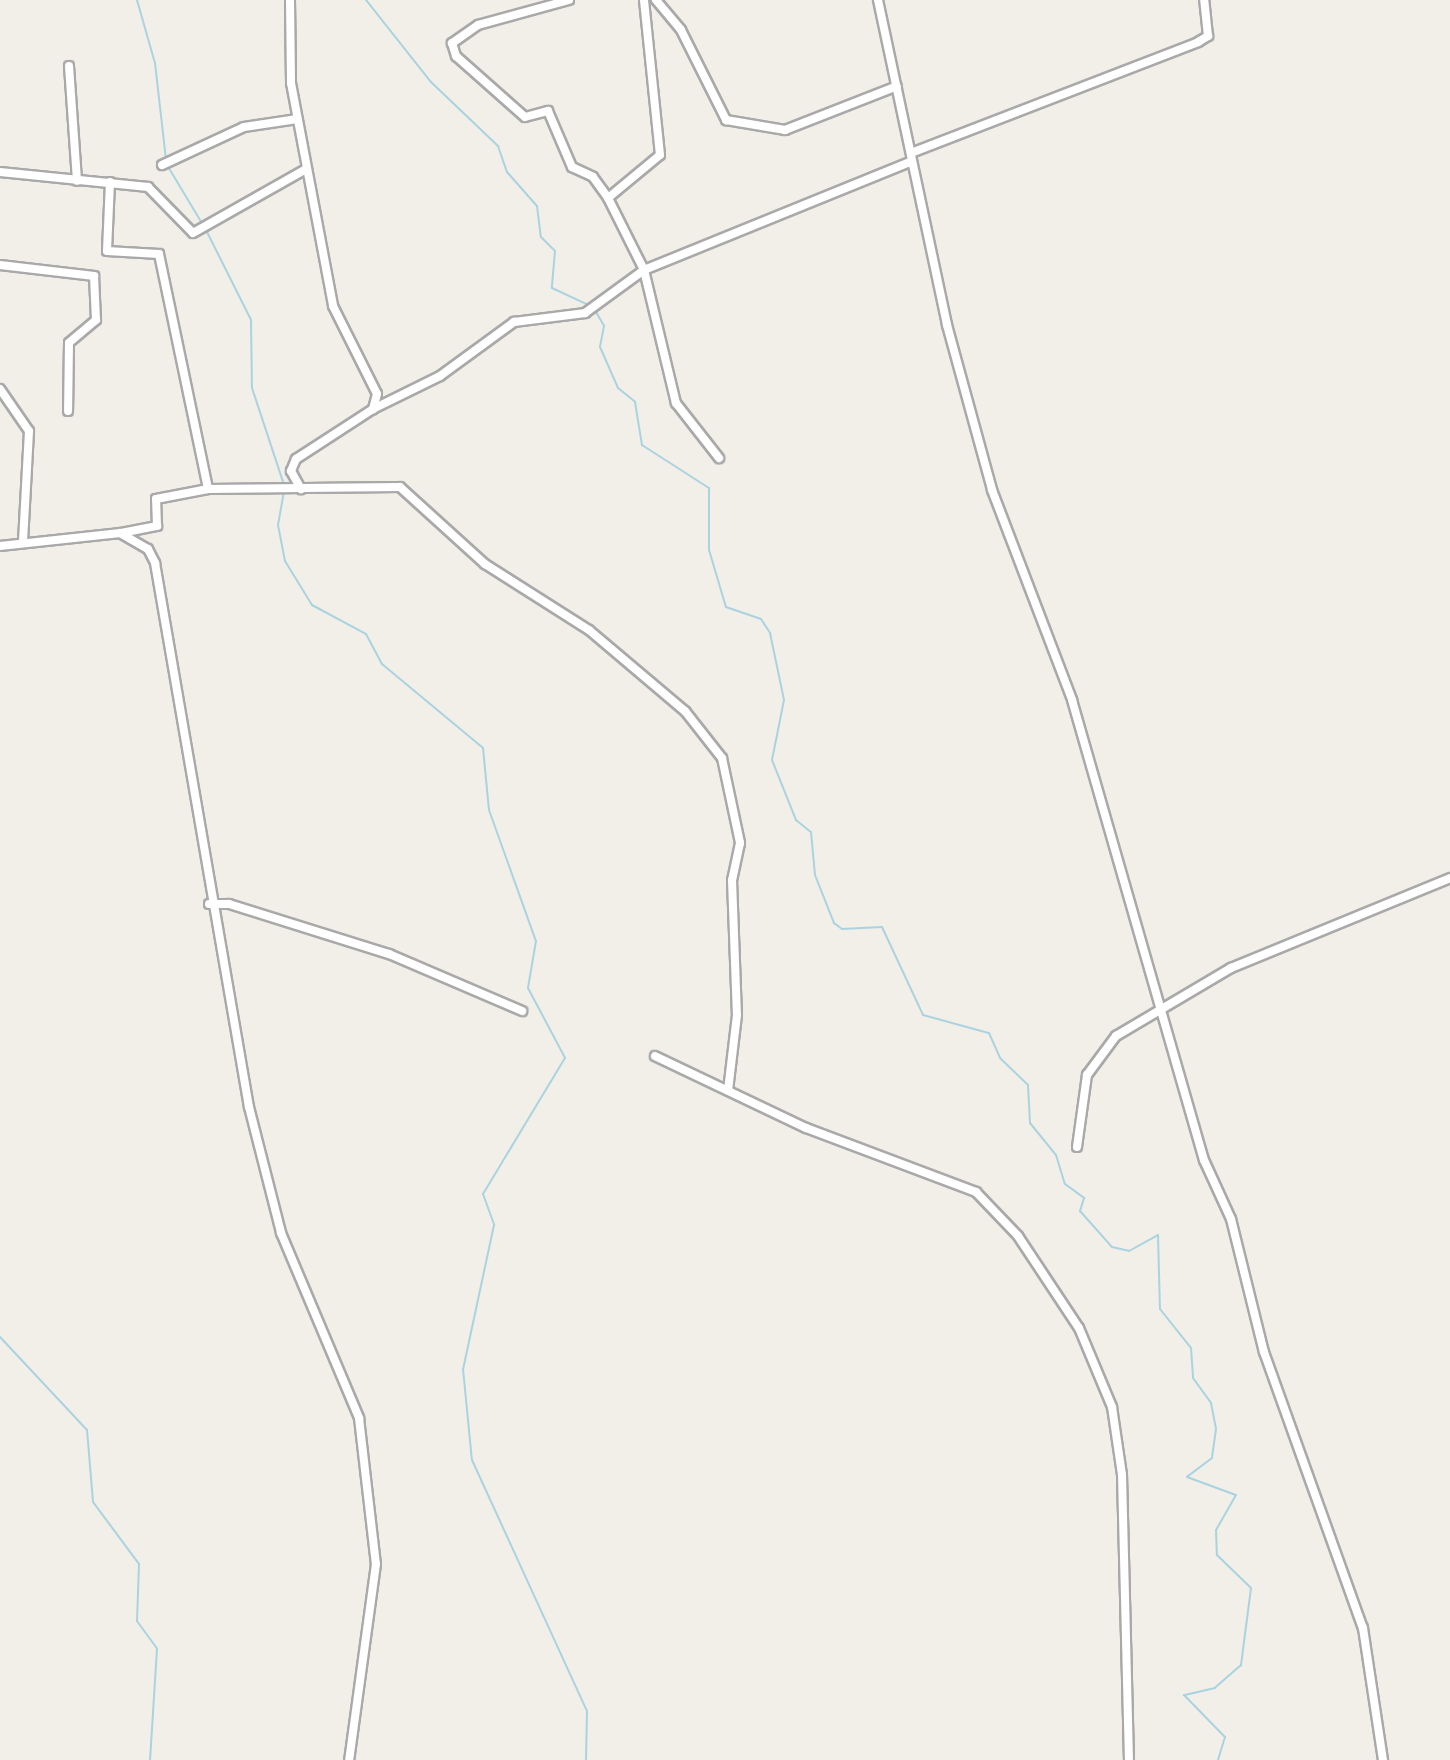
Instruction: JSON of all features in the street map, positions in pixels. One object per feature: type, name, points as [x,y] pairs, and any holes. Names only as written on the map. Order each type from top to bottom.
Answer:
[{"type":"street","points":[[290,0],[297,119],[333,306],[377,394],[373,409]]},
{"type":"street","points":[[569,0],[478,25],[452,43],[456,56],[525,117],[548,111],[572,167],[593,177],[608,198],[644,270],[676,403],[719,458]]},
{"type":"street","points":[[608,198],[660,155],[644,0]]},
{"type":"street","points":[[656,0],[681,30],[726,120],[785,130],[897,86]]},
{"type":"street","points":[[878,0],[911,157],[992,490],[1072,700],[1204,1160],[1231,1219],[1264,1352],[1363,1628],[1383,1760]]},
{"type":"street","points":[[301,489],[291,471],[296,459],[373,409],[440,376],[514,322],[585,313],[644,270],[911,157],[1198,42],[1208,36],[1204,0]]},
{"type":"street","points":[[69,66],[77,181]]},
{"type":"street","points":[[162,165],[244,127],[297,119]]},
{"type":"street","points":[[0,172],[148,187],[193,233],[306,169]]},
{"type":"street","points":[[110,182],[107,251],[159,254],[208,489]]},
{"type":"street","points":[[0,265],[94,276],[96,320],[69,343],[68,411]]},
{"type":"street","points":[[0,389],[31,448],[23,541]]},
{"type":"street","points":[[0,546],[157,526],[156,499],[208,489],[400,487],[485,564],[631,662],[716,747],[741,851],[732,880],[737,1015],[728,1090]]},
{"type":"street","points":[[120,533],[148,549],[168,617],[209,904],[281,1233],[359,1418],[376,1564],[349,1760]]},
{"type":"street","points":[[1077,1147],[1082,1090],[1096,1059],[1159,1009],[1231,968],[1450,878]]},
{"type":"street","points":[[209,904],[229,904],[389,954],[522,1011]]},
{"type":"street","points":[[655,1056],[728,1090],[985,1197],[1079,1328],[1099,1368],[1118,1441],[1129,1760]]},
{"type":"waterway","points":[[137,0],[155,63],[166,159]]},
{"type":"waterway","points":[[366,0],[431,82],[498,146],[507,172],[537,206],[541,237],[555,251],[552,288],[588,305]]},
{"type":"waterway","points":[[167,165],[203,225]]},
{"type":"waterway","points":[[206,230],[251,320],[252,388],[284,485]]},
{"type":"waterway","points":[[596,312],[604,326],[600,347],[618,388],[635,402],[642,445],[709,488],[709,550],[726,607],[761,619],[770,633],[784,700],[772,760],[796,820],[811,832],[815,875],[834,923],[842,929],[882,927],[923,1015],[989,1033],[1000,1058],[1028,1085],[1030,1123],[1056,1155],[1065,1184],[1084,1198],[1080,1211],[1112,1247],[1129,1251],[1158,1235],[1160,1309],[1191,1348],[1193,1378],[1211,1403],[1216,1429],[1212,1458],[1187,1477],[1236,1495],[1216,1530],[1217,1555],[1251,1588],[1241,1665],[1215,1688],[1184,1695],[1225,1737],[1218,1760]]},
{"type":"waterway","points":[[284,491],[278,525],[285,561],[312,605],[366,634],[382,664],[483,748],[489,810],[536,941],[528,988],[565,1058],[483,1194],[494,1225],[463,1369],[472,1460],[587,1711],[586,1760]]},
{"type":"waterway","points":[[0,1337],[87,1430],[93,1502],[139,1564],[137,1621],[157,1649],[150,1760]]}]
